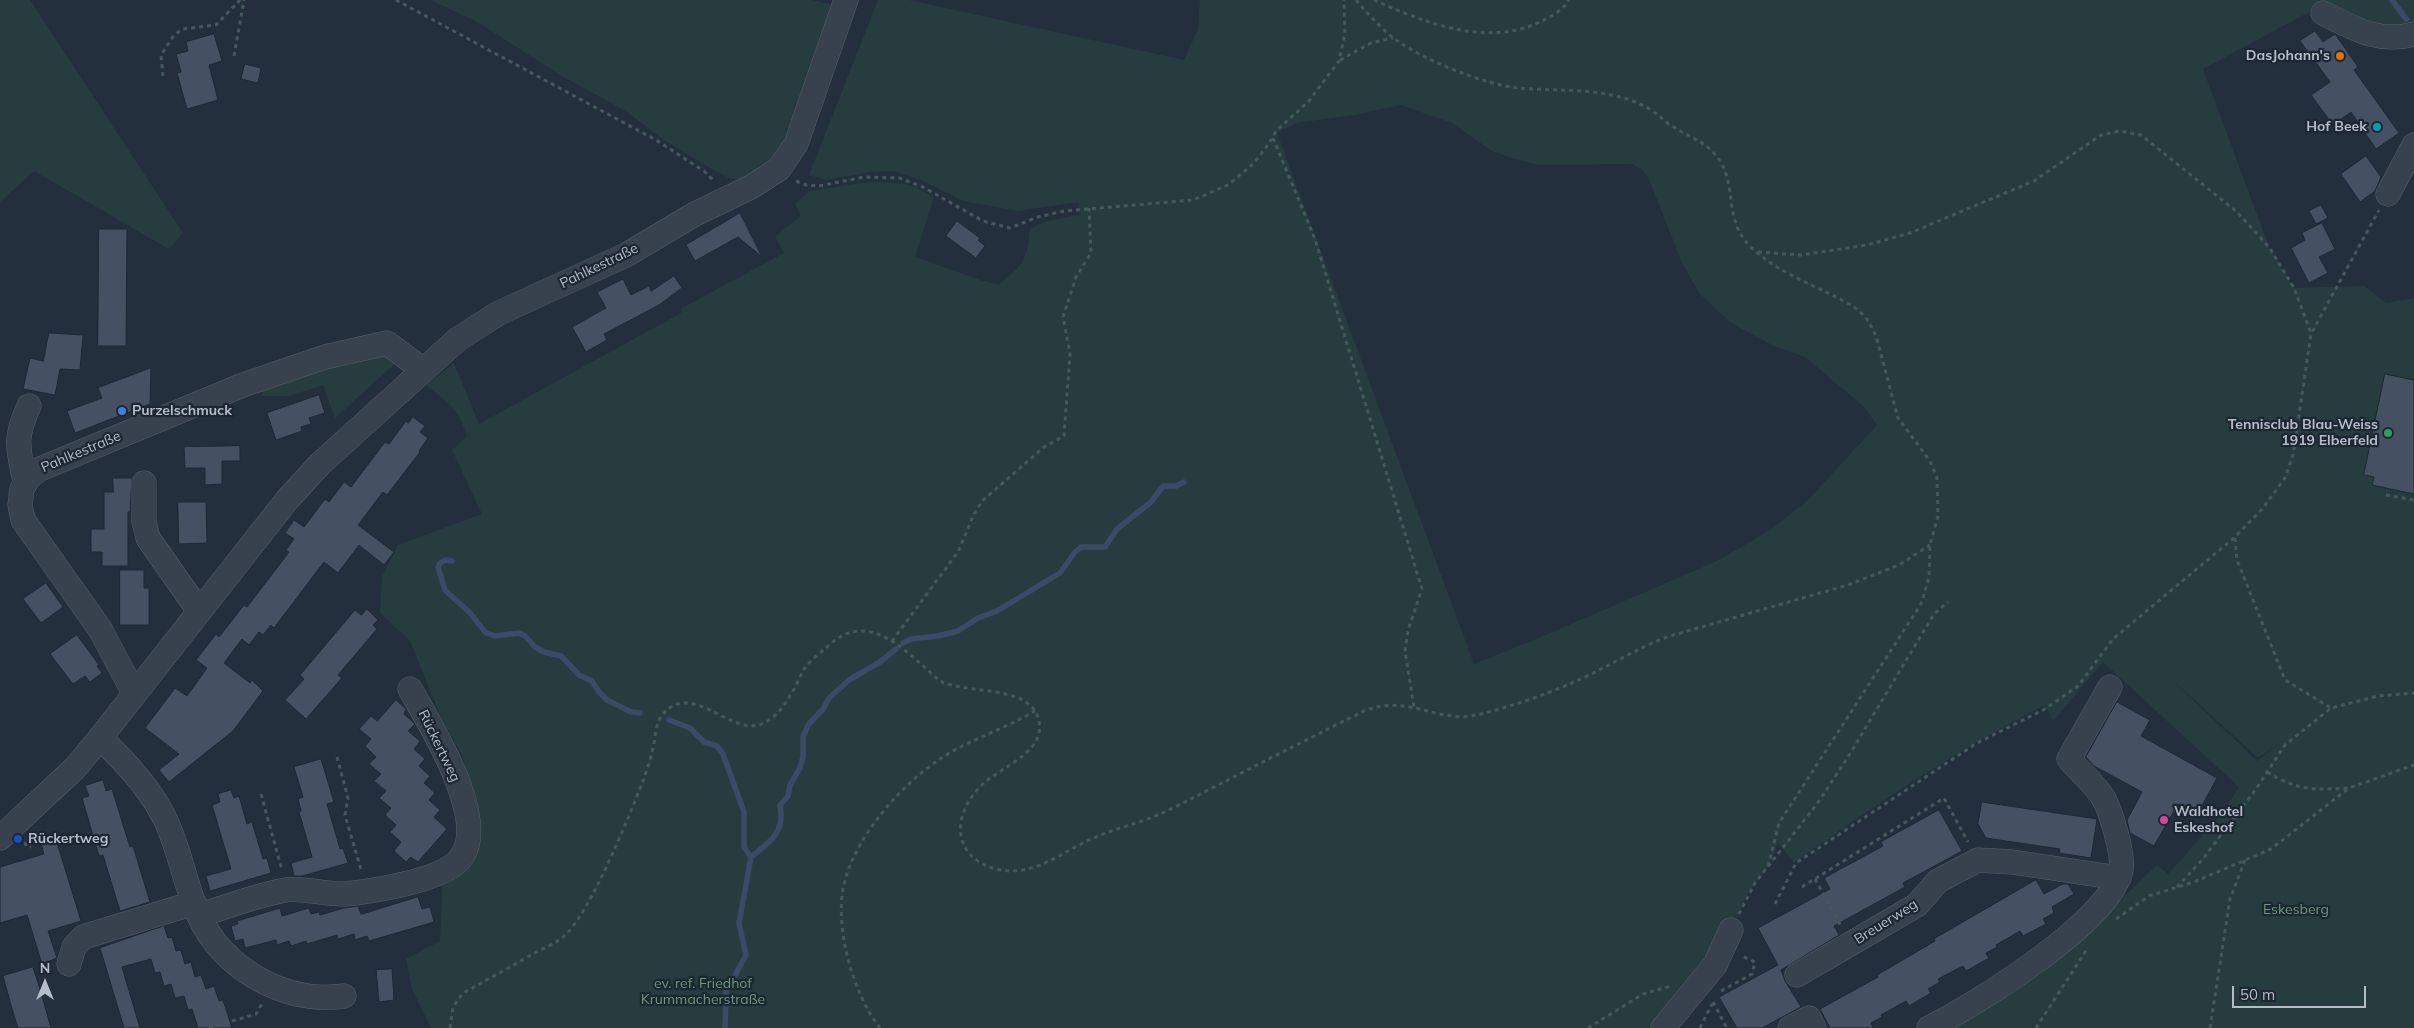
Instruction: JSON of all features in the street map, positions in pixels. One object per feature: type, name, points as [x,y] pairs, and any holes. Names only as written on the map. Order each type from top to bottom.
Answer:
[{"type":"street","name":"Pahlkestraße","points":[[0,838],[75,768],[287,500],[320,464],[458,339],[499,313],[626,255],[695,214],[751,187],[779,169],[796,144],[846,0]]},
{"type":"street","points":[[2323,13],[2371,36],[2387,37],[2414,34]]},
{"type":"street","points":[[2388,194],[2414,145]]},
{"type":"street","name":"Pahlkestraße","points":[[25,482],[33,473],[57,462],[243,385],[325,357],[387,343],[423,370]]},
{"type":"street","points":[[28,406],[18,429],[18,448],[25,482],[20,505],[26,527],[100,629],[134,693]]},
{"type":"street","points":[[144,483],[144,521],[148,538],[199,611]]},
{"type":"street","points":[[1929,1028],[1959,1013],[2021,973],[2067,936],[2108,896],[2119,878],[2122,867],[2120,852],[2105,801],[2069,759],[2110,687]]},
{"type":"street","name":"Rückertweg","points":[[69,964],[74,946],[83,937],[196,909],[288,889],[343,894],[367,892],[443,872],[458,862],[465,853],[469,840],[467,815],[456,777],[410,690]]},
{"type":"street","points":[[100,738],[138,777],[165,819],[196,909],[212,938],[230,958],[258,980],[273,986],[306,996],[344,996]]},
{"type":"street","points":[[1978,860],[2012,862],[2119,878]]},
{"type":"street","name":"Breuerweg","points":[[1797,975],[1917,905],[1938,881],[1978,860]]},
{"type":"street","points":[[1662,1028],[1706,993],[1715,965],[1731,930]]},
{"type":"street","points":[[1790,1028],[1809,1018],[1814,1028]]},
{"type":"path","points":[[162,76],[161,55],[174,34],[183,30],[216,25],[240,0]]},
{"type":"path","points":[[234,56],[244,0]]},
{"type":"path","points":[[396,0],[656,140],[704,171],[730,197]]},
{"type":"path","points":[[1339,61],[1345,33],[1344,0]]},
{"type":"path","points":[[1356,0],[1394,38],[1430,58],[1471,76],[1516,88],[1610,94],[1632,100],[1653,111],[1674,127],[1697,138],[1710,148],[1726,175],[1736,225],[1743,238],[1755,251],[1784,271],[1862,312],[1876,336],[1898,418],[1930,461],[1937,478],[1938,516],[1930,545],[1929,577],[1922,604],[1779,823],[1768,867]]},
{"type":"path","points":[[1374,0],[1433,23],[1476,33],[1492,33],[1508,32],[1538,23],[1559,11],[1569,0]]},
{"type":"path","points":[[779,169],[806,185],[819,186],[871,176],[907,180],[921,186],[968,214],[991,224],[1010,228],[1051,214],[1088,208],[1188,201],[1228,185],[1240,177],[1253,164],[1276,131],[1308,102],[1339,61],[1370,43],[1394,38]]},
{"type":"path","points":[[1755,251],[1801,255],[1867,245],[1910,233],[2034,181],[2101,135],[2120,131],[2141,135],[2236,211],[2269,247],[2294,288],[2311,334]]},
{"type":"path","points":[[1273,137],[1315,239],[1422,589],[1408,630],[1406,651],[1414,707]]},
{"type":"path","points":[[1775,904],[1796,864],[1977,743],[2045,709],[2078,686],[2113,640],[2235,537],[2279,488],[2289,468],[2299,426],[2311,334],[2388,194]]},
{"type":"path","points":[[892,641],[958,552],[974,514],[982,501],[1044,447],[1064,436],[1070,354],[1064,317],[1076,277],[1091,253],[1088,208]]},
{"type":"path","points":[[2386,495],[2414,500]]},
{"type":"path","points":[[2235,537],[2237,560],[2286,680],[2332,708]]},
{"type":"path","points":[[450,1028],[453,1007],[463,993],[562,938],[576,922],[608,861],[635,801],[653,751],[656,728],[664,712],[672,707],[688,702],[746,725],[762,724],[786,704],[804,669],[836,638],[849,631],[872,631],[892,641],[940,681],[949,686],[1007,695],[1024,701],[1034,711],[1038,718],[1038,733],[1031,749],[984,783],[970,801],[962,820],[964,848],[972,858],[985,866],[1000,871],[1029,869],[1094,838],[1160,814],[1366,710],[1382,704],[1414,707],[1443,716],[1458,717],[1480,714],[1576,682],[1642,646],[1848,585],[1899,565],[1930,545]]},
{"type":"path","points":[[1731,930],[1747,895],[1817,804],[1848,757],[1934,614],[1948,602]]},
{"type":"path","points":[[2176,888],[2202,860],[2285,745],[2332,708],[2378,696],[2414,693]]},
{"type":"path","points":[[880,1028],[870,1015],[858,990],[847,952],[842,899],[848,873],[856,853],[891,803],[934,762],[966,744],[1011,725],[1034,711]]},
{"type":"path","points":[[337,757],[348,798],[345,816],[367,892]]},
{"type":"path","points":[[2267,772],[2286,783],[2309,790],[2349,788],[2414,764]]},
{"type":"path","points":[[2108,925],[2148,896],[2176,888],[2271,849],[2349,788]]},
{"type":"path","points":[[261,794],[288,889]]},
{"type":"path","points":[[1802,887],[1944,798],[1978,860]]},
{"type":"path","points":[[2210,1028],[2230,899],[2245,860]]},
{"type":"path","points":[[1814,879],[1851,944]]},
{"type":"path","points":[[2036,1028],[2088,947]]},
{"type":"path","points":[[209,1028],[256,1014],[273,986]]},
{"type":"path","points":[[1588,1028],[1651,990],[1671,986],[1706,993],[1727,1028]]},
{"type":"green space","points":[[0,0],[30,0],[183,233],[169,249],[34,171],[0,202]]},
{"type":"green space","points":[[431,0],[811,0],[834,5],[782,144],[762,170],[745,180],[729,178],[717,172],[664,140],[627,112],[562,76],[479,23]]},
{"type":"green space","points":[[878,0],[909,0],[1184,60],[1198,29],[1200,0],[2414,0],[2414,34],[2385,32],[2326,3],[2203,69],[2269,247],[2294,288],[2364,286],[2386,303],[2414,298],[2414,1028],[1952,1028],[2082,937],[2157,865],[2168,874],[2221,815],[2239,787],[2103,662],[2053,721],[2045,705],[2012,722],[1916,779],[1794,863],[1778,843],[1768,867],[1747,895],[1731,930],[1655,1028],[431,1028],[412,989],[406,959],[440,941],[443,872],[458,862],[470,785],[462,755],[440,715],[410,641],[380,613],[382,577],[398,545],[482,514],[452,450],[467,437],[464,427],[452,407],[426,385],[454,363],[479,424],[681,313],[682,308],[784,253],[775,236],[801,216],[795,204],[809,191],[874,181],[915,187],[934,197],[915,257],[999,285],[1022,261],[1028,248],[1030,229],[1044,222],[1080,214],[1079,202],[1017,211],[964,201],[921,180],[894,171],[871,172],[827,180],[809,175]],"holes":[[[1401,105],[1452,123],[1492,151],[1515,159],[1539,165],[1632,164],[1641,169],[1648,177],[1682,263],[1700,294],[1731,323],[1772,345],[1805,357],[1864,407],[1877,425],[1807,501],[1770,530],[1717,561],[1474,664],[1277,133],[1296,123],[1354,115]],[[2168,676],[2258,758],[2277,745],[2257,761]]]},
{"type":"green space","points":[[373,349],[399,360],[335,418],[323,385],[289,396],[263,396],[262,387]]},
{"type":"building","points":[[2315,31],[2323,42],[2335,34],[2358,67],[2354,70],[2399,133],[2376,149],[2351,112],[2333,125],[2311,95],[2330,82],[2300,41]]},
{"type":"building","points":[[214,34],[222,61],[209,65],[218,100],[187,109],[177,73],[181,72],[176,54],[188,51],[186,42]]},
{"type":"building","points":[[245,64],[261,68],[258,83],[241,79]]},
{"type":"building","points":[[2366,156],[2381,177],[2375,191],[2360,202],[2341,174]]},
{"type":"building","points":[[2321,205],[2328,218],[2316,224],[2309,211]]},
{"type":"building","points":[[740,213],[762,257],[738,237],[695,261],[686,245]]},
{"type":"building","points":[[957,221],[980,238],[978,240],[985,246],[976,258],[946,236]]},
{"type":"building","points":[[2322,223],[2335,249],[2319,257],[2328,273],[2309,283],[2291,248],[2305,240],[2302,233]]},
{"type":"building","points":[[99,229],[127,229],[126,346],[98,346]]},
{"type":"building","points":[[674,276],[682,288],[659,305],[604,334],[607,340],[586,352],[572,327],[606,308],[597,292],[623,279],[631,295],[649,286],[651,291]]},
{"type":"building","points":[[49,333],[83,335],[80,370],[60,369],[55,395],[23,389],[30,358],[43,361]]},
{"type":"building","points":[[151,368],[150,404],[75,433],[67,411],[102,398],[98,388]]},
{"type":"building","name":"Tennisclub Blau-Weiss 1919 Elberfeld","points":[[2385,374],[2414,380],[2414,494],[2372,485],[2374,477],[2364,475]]},
{"type":"building","points":[[319,395],[325,413],[309,418],[311,424],[301,427],[302,431],[276,440],[267,413]]},
{"type":"building","points":[[413,417],[425,426],[420,432],[428,438],[420,452],[387,495],[383,492],[358,525],[394,552],[384,565],[359,545],[338,573],[324,562],[274,628],[271,625],[263,635],[259,632],[249,645],[242,639],[224,663],[250,683],[252,680],[263,691],[233,731],[169,782],[159,770],[179,754],[145,728],[175,688],[187,696],[207,668],[196,660],[216,634],[219,637],[244,605],[247,607],[289,552],[286,550],[294,539],[285,533],[294,520],[304,527],[325,499],[329,502],[344,482],[351,487],[385,442],[389,444],[406,421],[408,423]]},
{"type":"building","points":[[240,446],[240,461],[222,461],[222,484],[205,485],[205,468],[185,468],[184,447]]},
{"type":"building","points":[[113,478],[132,478],[130,512],[128,512],[128,566],[102,566],[102,552],[91,552],[91,529],[104,529],[104,492],[113,492]]},
{"type":"building","points":[[178,502],[206,502],[207,543],[179,544]]},
{"type":"building","points":[[120,570],[144,570],[144,588],[149,588],[149,625],[120,625]]},
{"type":"building","points":[[46,583],[63,607],[41,623],[23,599]]},
{"type":"building","points":[[367,609],[378,620],[373,625],[377,629],[338,675],[342,678],[306,719],[285,700],[304,679],[300,675],[355,610],[361,615]]},
{"type":"building","points":[[77,635],[99,665],[97,666],[102,673],[90,682],[85,676],[73,684],[50,654]]},
{"type":"building","points":[[396,700],[406,709],[404,714],[415,724],[408,731],[420,741],[414,749],[425,759],[419,766],[430,776],[424,783],[435,793],[429,800],[440,810],[434,817],[447,829],[418,862],[411,857],[406,862],[394,851],[401,842],[390,832],[396,825],[385,815],[391,808],[379,798],[386,791],[374,781],[381,774],[369,764],[376,757],[365,746],[371,739],[359,729],[371,716],[377,721]]},
{"type":"building","points":[[2117,702],[2150,720],[2141,736],[2217,778],[2197,815],[2178,804],[2154,846],[2130,833],[2127,820],[2142,792],[2094,766],[2086,757]]},
{"type":"building","points":[[321,759],[334,802],[327,804],[340,849],[343,848],[348,863],[302,876],[294,876],[291,863],[312,857],[299,812],[301,811],[298,799],[303,797],[294,767]]},
{"type":"building","points":[[103,780],[106,791],[112,789],[130,847],[133,846],[150,902],[120,911],[103,855],[99,856],[82,798],[89,796],[85,786]]},
{"type":"building","points":[[231,790],[234,798],[239,796],[247,824],[252,822],[263,859],[267,858],[271,873],[210,891],[206,876],[231,869],[212,805],[220,802],[218,794]]},
{"type":"building","points":[[1982,802],[2097,819],[2091,858],[2059,853],[2060,849],[1986,838],[1978,824]]},
{"type":"building","points":[[1939,810],[1962,851],[1903,883],[1905,887],[1834,926],[1839,935],[1781,970],[1785,981],[1801,1007],[1762,1028],[1737,1028],[1719,997],[1778,965],[1758,928],[1830,889],[1824,878],[1883,846],[1881,842]]},
{"type":"building","points":[[55,836],[81,921],[48,931],[57,958],[42,964],[27,915],[0,923],[0,867],[44,854],[40,841]]},
{"type":"building","points":[[2036,880],[2044,894],[2063,884],[2068,884],[2074,894],[2052,907],[2054,913],[2043,919],[2046,924],[2023,936],[2020,931],[1996,945],[1997,947],[1986,953],[1989,958],[1966,971],[1963,966],[1938,979],[1940,982],[1928,989],[1931,993],[1909,1006],[1906,1001],[1881,1015],[1882,1017],[1871,1023],[1873,1028],[1830,1028],[1820,1009],[1878,977],[1877,975],[1935,941],[1934,939]]},
{"type":"building","points":[[418,897],[422,909],[430,907],[434,922],[369,941],[367,936],[355,940],[354,934],[338,939],[337,935],[307,944],[306,941],[291,946],[289,941],[277,945],[276,940],[245,948],[243,939],[235,941],[231,926],[238,924],[237,921],[280,908],[282,916],[309,908],[311,914],[319,912],[320,915],[358,906],[361,914]]},
{"type":"building","points":[[164,926],[168,938],[172,937],[176,951],[181,950],[185,964],[191,962],[195,977],[201,975],[206,989],[214,986],[219,1001],[223,1000],[232,1028],[198,1028],[192,1009],[188,1010],[184,996],[175,998],[171,984],[164,986],[160,972],[155,973],[151,959],[122,967],[140,1028],[124,1028],[100,948]]},
{"type":"building","points":[[33,967],[51,1028],[18,1028],[11,1005],[3,976]]},
{"type":"building","points":[[392,969],[394,1000],[379,1002],[376,970]]},
{"type":"waterway","points":[[2392,0],[2406,19]]},
{"type":"waterway","points":[[903,643],[911,639],[938,636],[958,631],[978,618],[997,611],[1060,573],[1075,552],[1081,547],[1105,547],[1117,529],[1151,502],[1163,486],[1176,486],[1184,482]]},
{"type":"waterway","points":[[452,561],[445,560],[438,567],[445,590],[470,613],[486,633],[495,636],[519,633],[525,636],[535,647],[544,652],[561,656],[579,675],[592,681],[607,700],[631,712],[640,713]]},
{"type":"waterway","points":[[725,1028],[726,992],[746,955],[739,923],[751,857],[770,841],[778,830],[781,815],[780,805],[788,796],[790,785],[800,768],[803,757],[803,737],[808,725],[823,709],[829,698],[849,680],[880,662],[896,649]]},
{"type":"waterway","points":[[669,720],[690,728],[704,742],[717,746],[723,754],[744,812],[744,847],[751,857]]},
{"type":"place","name":"DasJohann's","points":[[2340,56]]},
{"type":"place","name":"Hof Beek","points":[[2377,127]]},
{"type":"place","name":"Purzelschmuck","points":[[122,411]]},
{"type":"place","name":"Tennisclub Blau-Weiss 1919 Elberfeld","points":[[2388,433]]},
{"type":"place","name":"Waldhotel Eskeshof","points":[[2164,820]]},
{"type":"place","name":"Rückertweg","points":[[18,839]]},
{"type":"park label","name":"Eskesberg","points":[[2296,910]]},
{"type":"park label","name":"ev. ref. Friedhof Krummacherstraße","points":[[703,992]]}]
